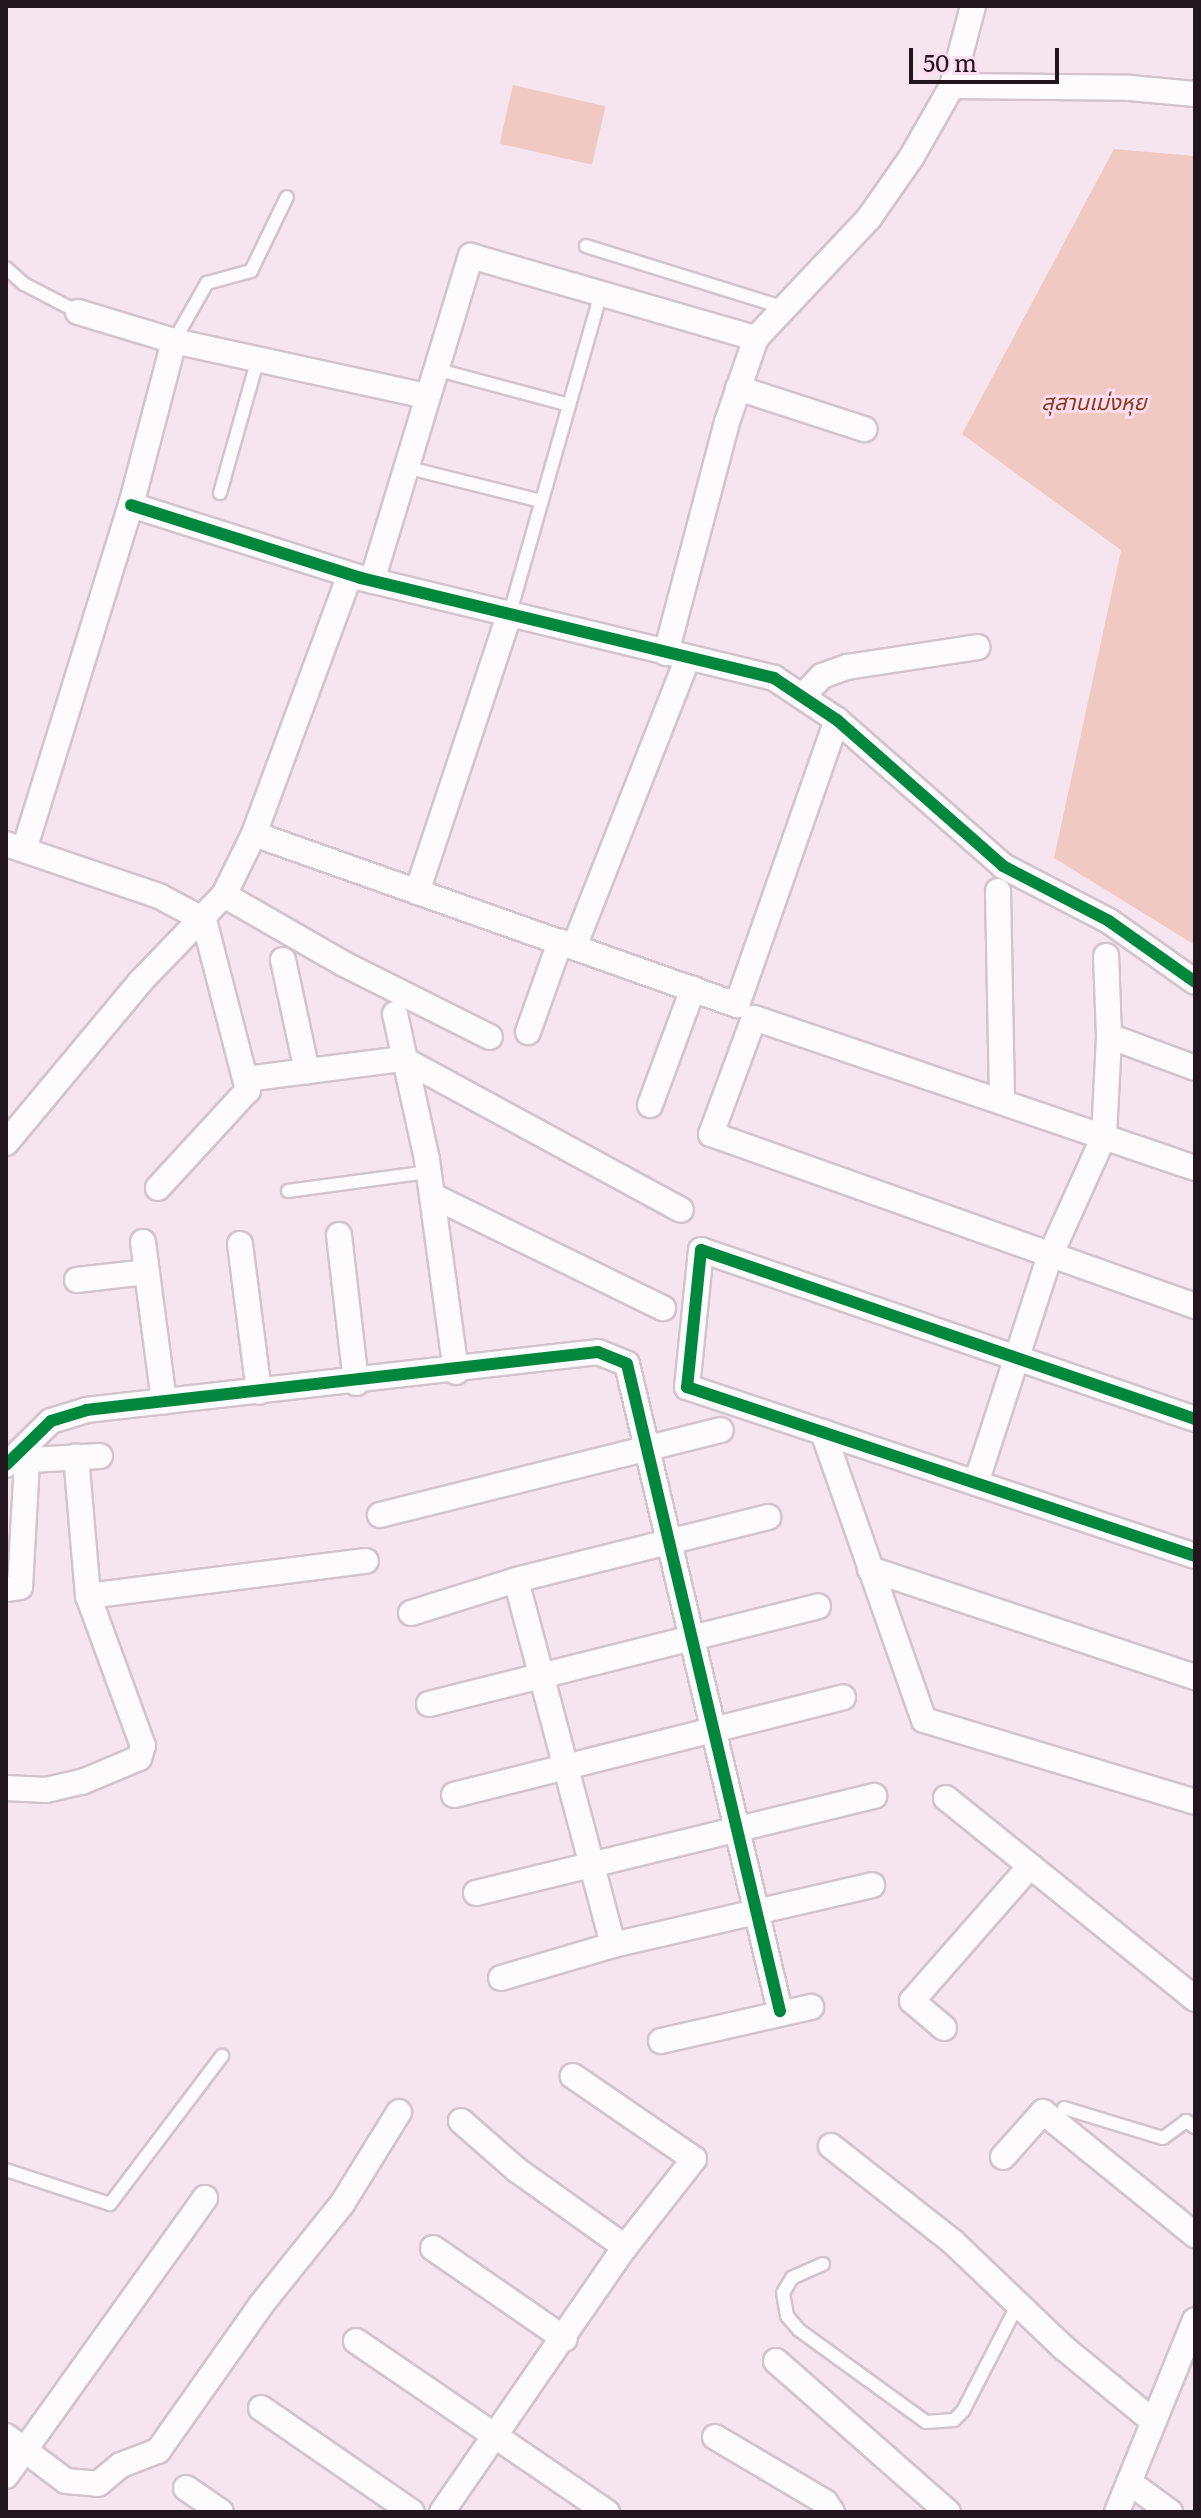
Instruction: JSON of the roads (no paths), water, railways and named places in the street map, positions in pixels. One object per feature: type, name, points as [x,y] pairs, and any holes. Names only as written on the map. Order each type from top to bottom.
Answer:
[{"type":"street","points":[[528,1032],[567,945],[677,655],[738,388],[756,338],[869,218],[952,86],[973,6]]},
{"type":"street","points":[[952,86],[1130,88],[1195,94]]},
{"type":"street","points":[[6,1143],[140,982],[204,920],[224,895],[254,834],[405,467],[471,256],[756,338]]},
{"type":"street","points":[[78,312],[174,341],[427,396]]},
{"type":"street","points":[[158,1188],[248,1090],[204,920],[159,896],[15,847],[131,505],[174,341]]},
{"type":"street","points":[[738,388],[864,429]]},
{"type":"street","points":[[131,505],[361,578],[774,678],[804,695],[837,720],[1003,866],[1109,921],[1195,982]]},
{"type":"street","points":[[417,892],[509,616]]},
{"type":"street","points":[[804,695],[831,671],[977,647]]},
{"type":"street","points":[[254,834],[737,1005],[837,720]]},
{"type":"street","points":[[998,891],[1002,1101]]},
{"type":"street","points":[[224,895],[344,964],[490,1037]]},
{"type":"street","points":[[976,1483],[1049,1258],[1104,1136],[1109,1036],[1106,956]]},
{"type":"street","points":[[283,960],[307,1071]]},
{"type":"street","points":[[650,1105],[693,989]]},
{"type":"street","points":[[395,1014],[431,1184],[456,1372]]},
{"type":"street","points":[[1195,1168],[754,1018],[711,1134],[1049,1258],[1195,1306]]},
{"type":"street","points":[[1109,1036],[1195,1068]]},
{"type":"street","points":[[246,1079],[403,1059],[681,1210]]},
{"type":"street","points":[[431,1184],[663,1308]]},
{"type":"street","points":[[339,1235],[356,1383]]},
{"type":"street","points":[[143,1242],[164,1402]]},
{"type":"street","points":[[240,1244],[259,1392]]},
{"type":"street","points":[[1195,1419],[1018,1355],[701,1250],[687,1387],[1195,1556]]},
{"type":"street","points":[[77,1280],[146,1272]]},
{"type":"street","points":[[6,1589],[20,1587],[15,1462],[51,1421],[66,1415],[456,1372],[598,1352],[627,1364],[673,1543],[780,2011]]},
{"type":"street","points":[[380,1515],[721,1430]]},
{"type":"street","points":[[823,1432],[924,1720],[1195,1802]]},
{"type":"street","points":[[6,1788],[46,1790],[82,1782],[139,1758],[143,1746],[88,1596],[88,1456],[15,1462]]},
{"type":"street","points":[[411,1613],[516,1580],[768,1517]]},
{"type":"street","points":[[88,1596],[366,1561]]},
{"type":"street","points":[[870,1569],[1195,1677]]},
{"type":"street","points":[[516,1580],[613,1945]]},
{"type":"street","points":[[429,1704],[818,1606]]},
{"type":"street","points":[[454,1795],[843,1697]]},
{"type":"street","points":[[476,1893],[874,1796]]},
{"type":"street","points":[[946,1798],[1195,1999]]},
{"type":"street","points":[[944,2028],[912,2001],[1030,1866]]},
{"type":"street","points":[[501,1978],[613,1945],[872,1885]]},
{"type":"street","points":[[661,2041],[780,2011],[811,2007]]},
{"type":"street","points":[[442,2512],[565,2339],[625,2247],[694,2159],[573,2076]]},
{"type":"street","points":[[16,2441],[66,2481],[98,2484],[121,2465],[158,2451],[261,2305],[342,2204],[399,2112]]},
{"type":"street","points":[[1003,2157],[1043,2112],[1195,2235]]},
{"type":"street","points":[[461,2121],[517,2170],[625,2247]]},
{"type":"street","points":[[831,2146],[953,2242],[1018,2304],[1153,2421]]},
{"type":"street","points":[[6,2476],[16,2441],[205,2198]]},
{"type":"street","points":[[433,2248],[565,2339]]},
{"type":"street","points":[[1117,2512],[1195,2320]]},
{"type":"street","points":[[356,2341],[607,2512]]},
{"type":"street","points":[[776,2361],[948,2512]]},
{"type":"street","points":[[261,2408],[412,2512]]},
{"type":"street","points":[[715,2437],[825,2502],[832,2512]]},
{"type":"street","points":[[1129,2482],[1170,2512]]},
{"type":"street","points":[[186,2488],[221,2512]]},
{"type":"lane","points":[[174,341],[207,283],[251,271],[287,197]]},
{"type":"lane","points":[[586,246],[782,307]]},
{"type":"lane","points":[[6,268],[24,284],[78,312]]},
{"type":"lane","points":[[509,616],[601,294]]},
{"type":"lane","points":[[220,493],[258,359]]},
{"type":"lane","points":[[435,369],[569,405]]},
{"type":"lane","points":[[405,467],[541,501]]},
{"type":"lane","points":[[288,1191],[431,1184]]},
{"type":"lane","points":[[6,2170],[110,2204],[222,2056]]},
{"type":"lane","points":[[1064,2108],[1163,2138],[1186,2121],[1195,2127]]},
{"type":"lane","points":[[823,2264],[792,2278],[783,2293],[787,2316],[835,2358],[926,2422],[954,2420],[963,2411],[1018,2304]]},
{"type":"park label","name":"สุสานเม่งหุย","points":[[1094,401]]}]
